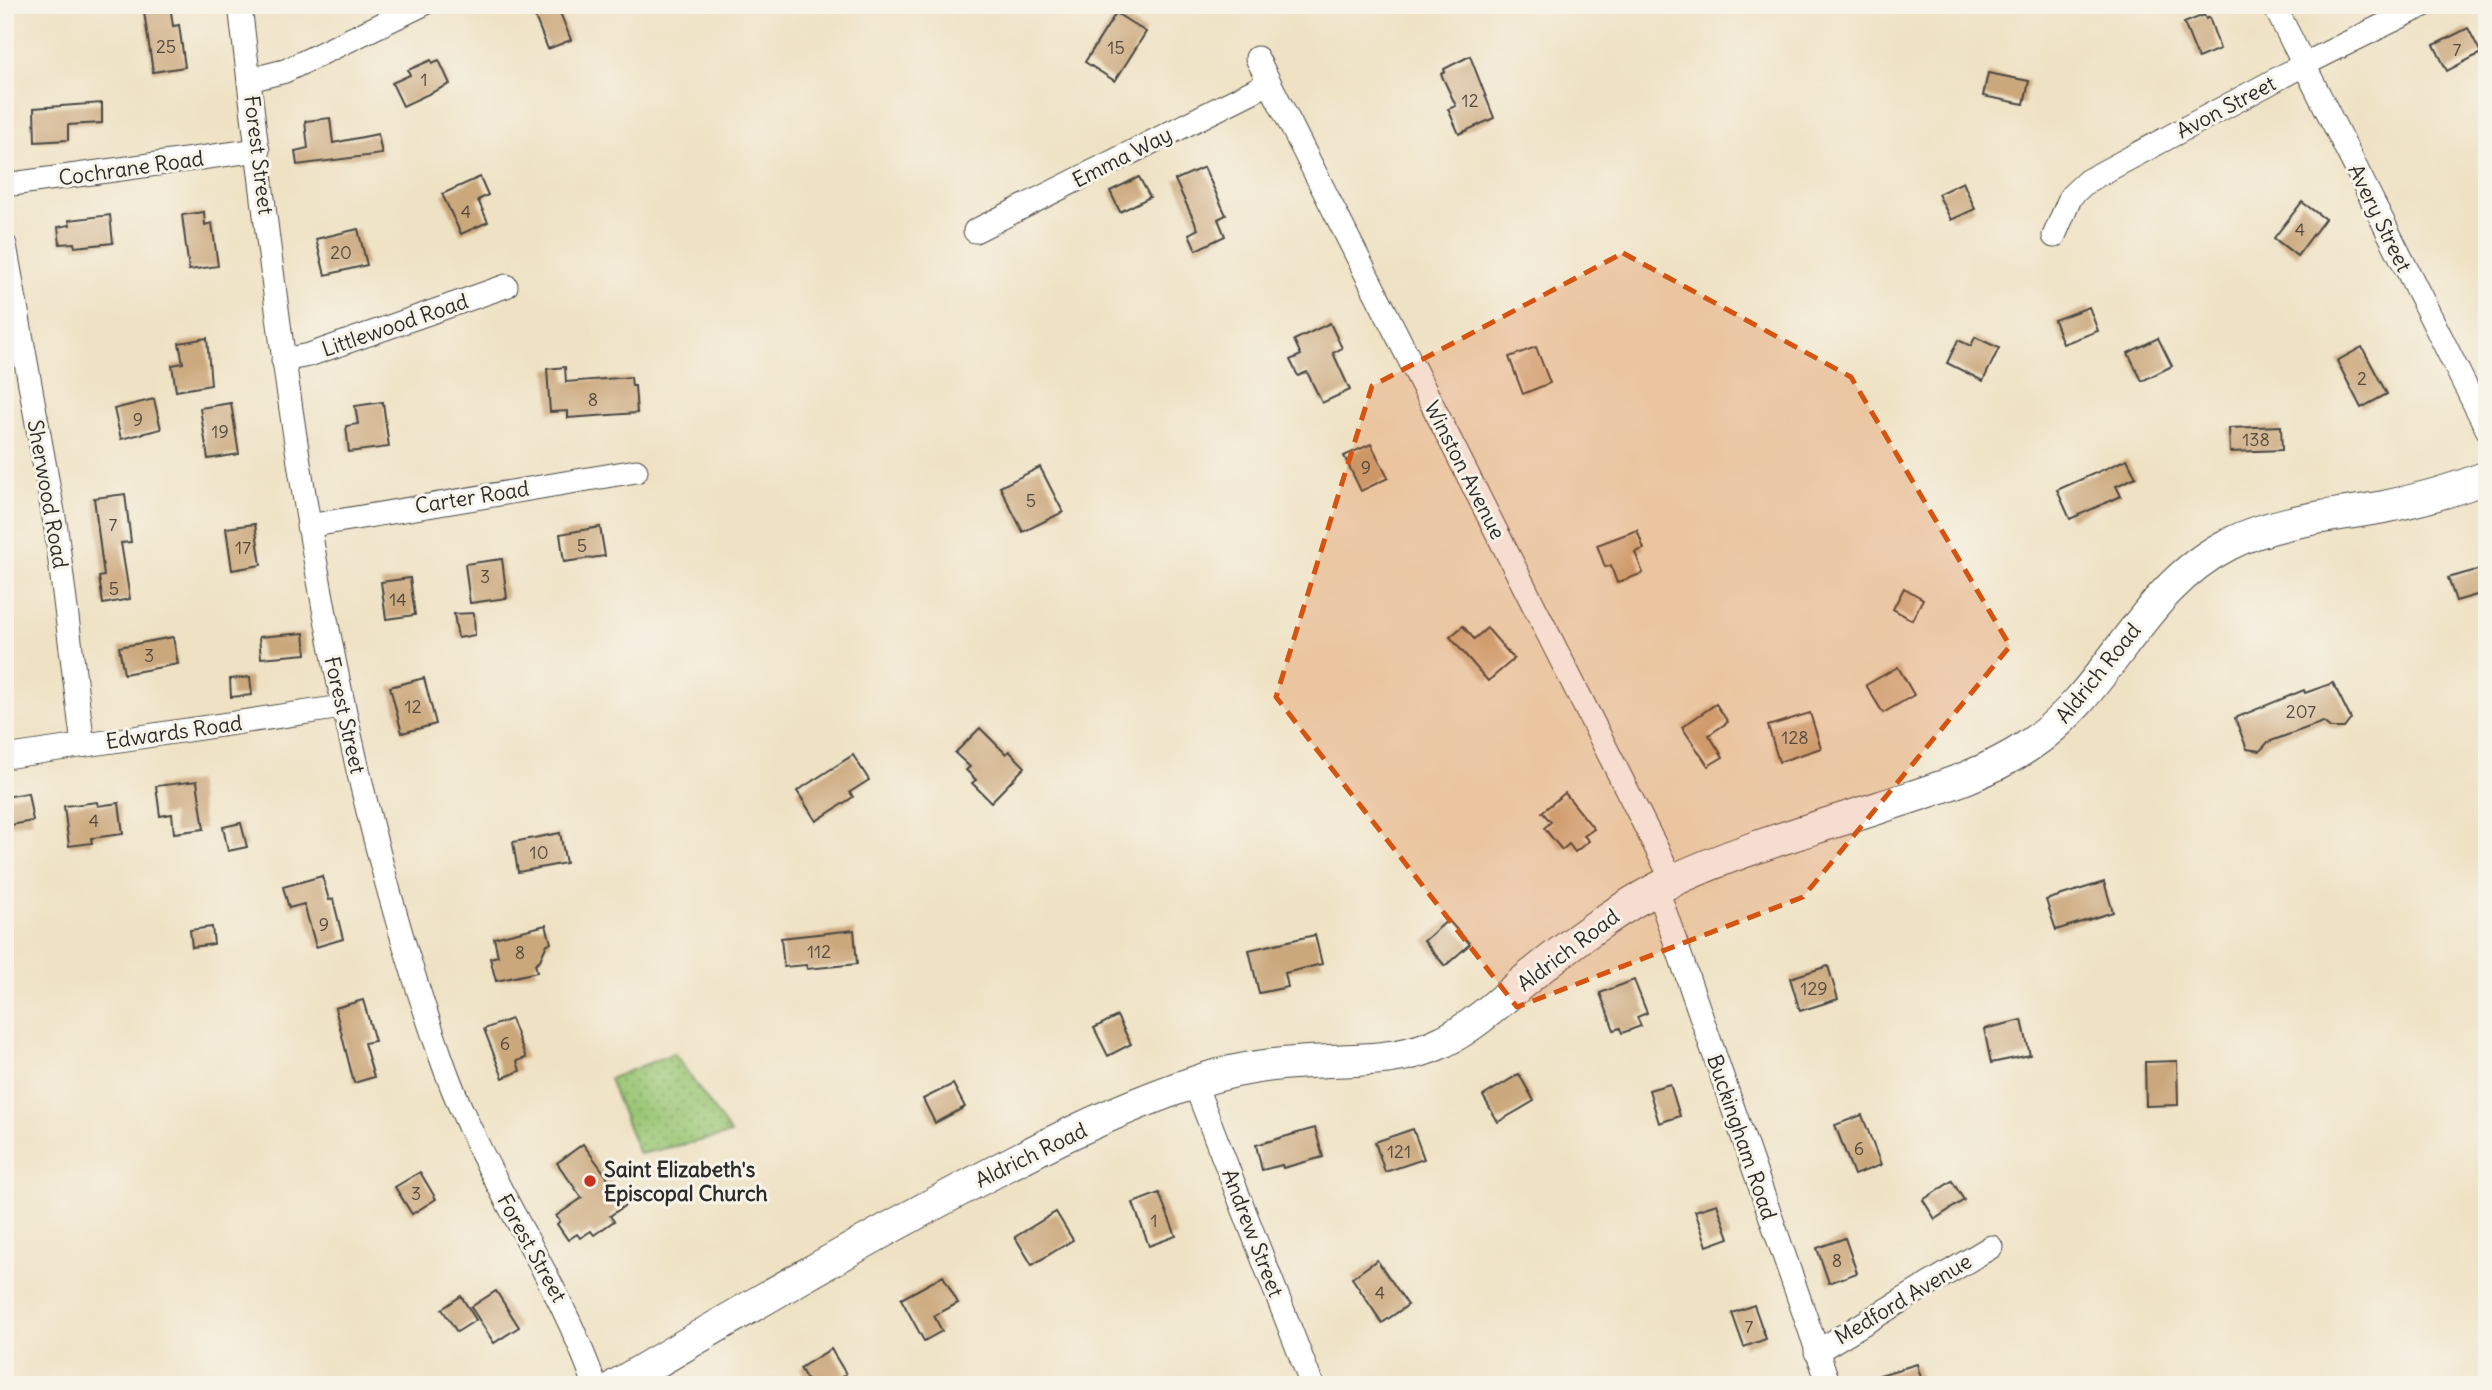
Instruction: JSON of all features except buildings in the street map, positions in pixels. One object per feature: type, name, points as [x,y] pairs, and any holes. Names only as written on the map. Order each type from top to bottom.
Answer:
[{"type":"street","name":"Forest Street","points":[[240,5],[283,360],[307,526],[342,707],[398,921],[443,1065],[481,1155],[564,1304],[595,1385]]},
{"type":"street","points":[[249,79],[285,71],[422,5]]},
{"type":"street","name":"Avery Street","points":[[2274,5],[2487,429]]},
{"type":"street","name":"Avon Street","points":[[2054,236],[2071,196],[2084,183],[2305,64],[2424,5]]},
{"type":"street","name":"Winston Avenue","points":[[1257,58],[1665,885]]},
{"type":"street","name":"Emma Way","points":[[975,231],[1269,83]]},
{"type":"street","name":"Cochrane Road","points":[[5,185],[258,150]]},
{"type":"street","name":"Sherwood Road","points":[[5,245],[56,529],[83,745]]},
{"type":"street","name":"Littlewood Road","points":[[283,360],[309,355],[506,286]]},
{"type":"street","name":"Carter Road","points":[[307,526],[636,471]]},
{"type":"street","name":"Aldrich Road","points":[[617,1385],[851,1249],[1070,1134],[1194,1082],[1268,1065],[1395,1057],[1438,1044],[1469,1026],[1569,945],[1665,885],[1760,846],[1960,781],[2021,750],[2062,721],[2077,705],[2156,600],[2175,581],[2214,552],[2236,540],[2297,522],[2403,503],[2487,477]]},
{"type":"street","name":"Edwards Road","points":[[5,757],[342,707]]},
{"type":"street","name":"Buckingham Road","points":[[1665,885],[1825,1383]]},
{"type":"street","name":"Andrew Street","points":[[1194,1082],[1312,1385]]},
{"type":"street","name":"Medford Avenue","points":[[1816,1352],[1991,1247]]},
{"type":"highlighted area","points":[[1623,253],[1851,377],[2010,646],[1803,897],[1517,1007],[1276,697],[1372,386]]},
{"type":"green space","points":[[674,1053],[731,1134],[639,1154],[609,1079]]},
{"type":"place","name":"Saint Elizabeth's Episcopal Church","points":[[590,1181]]}]
